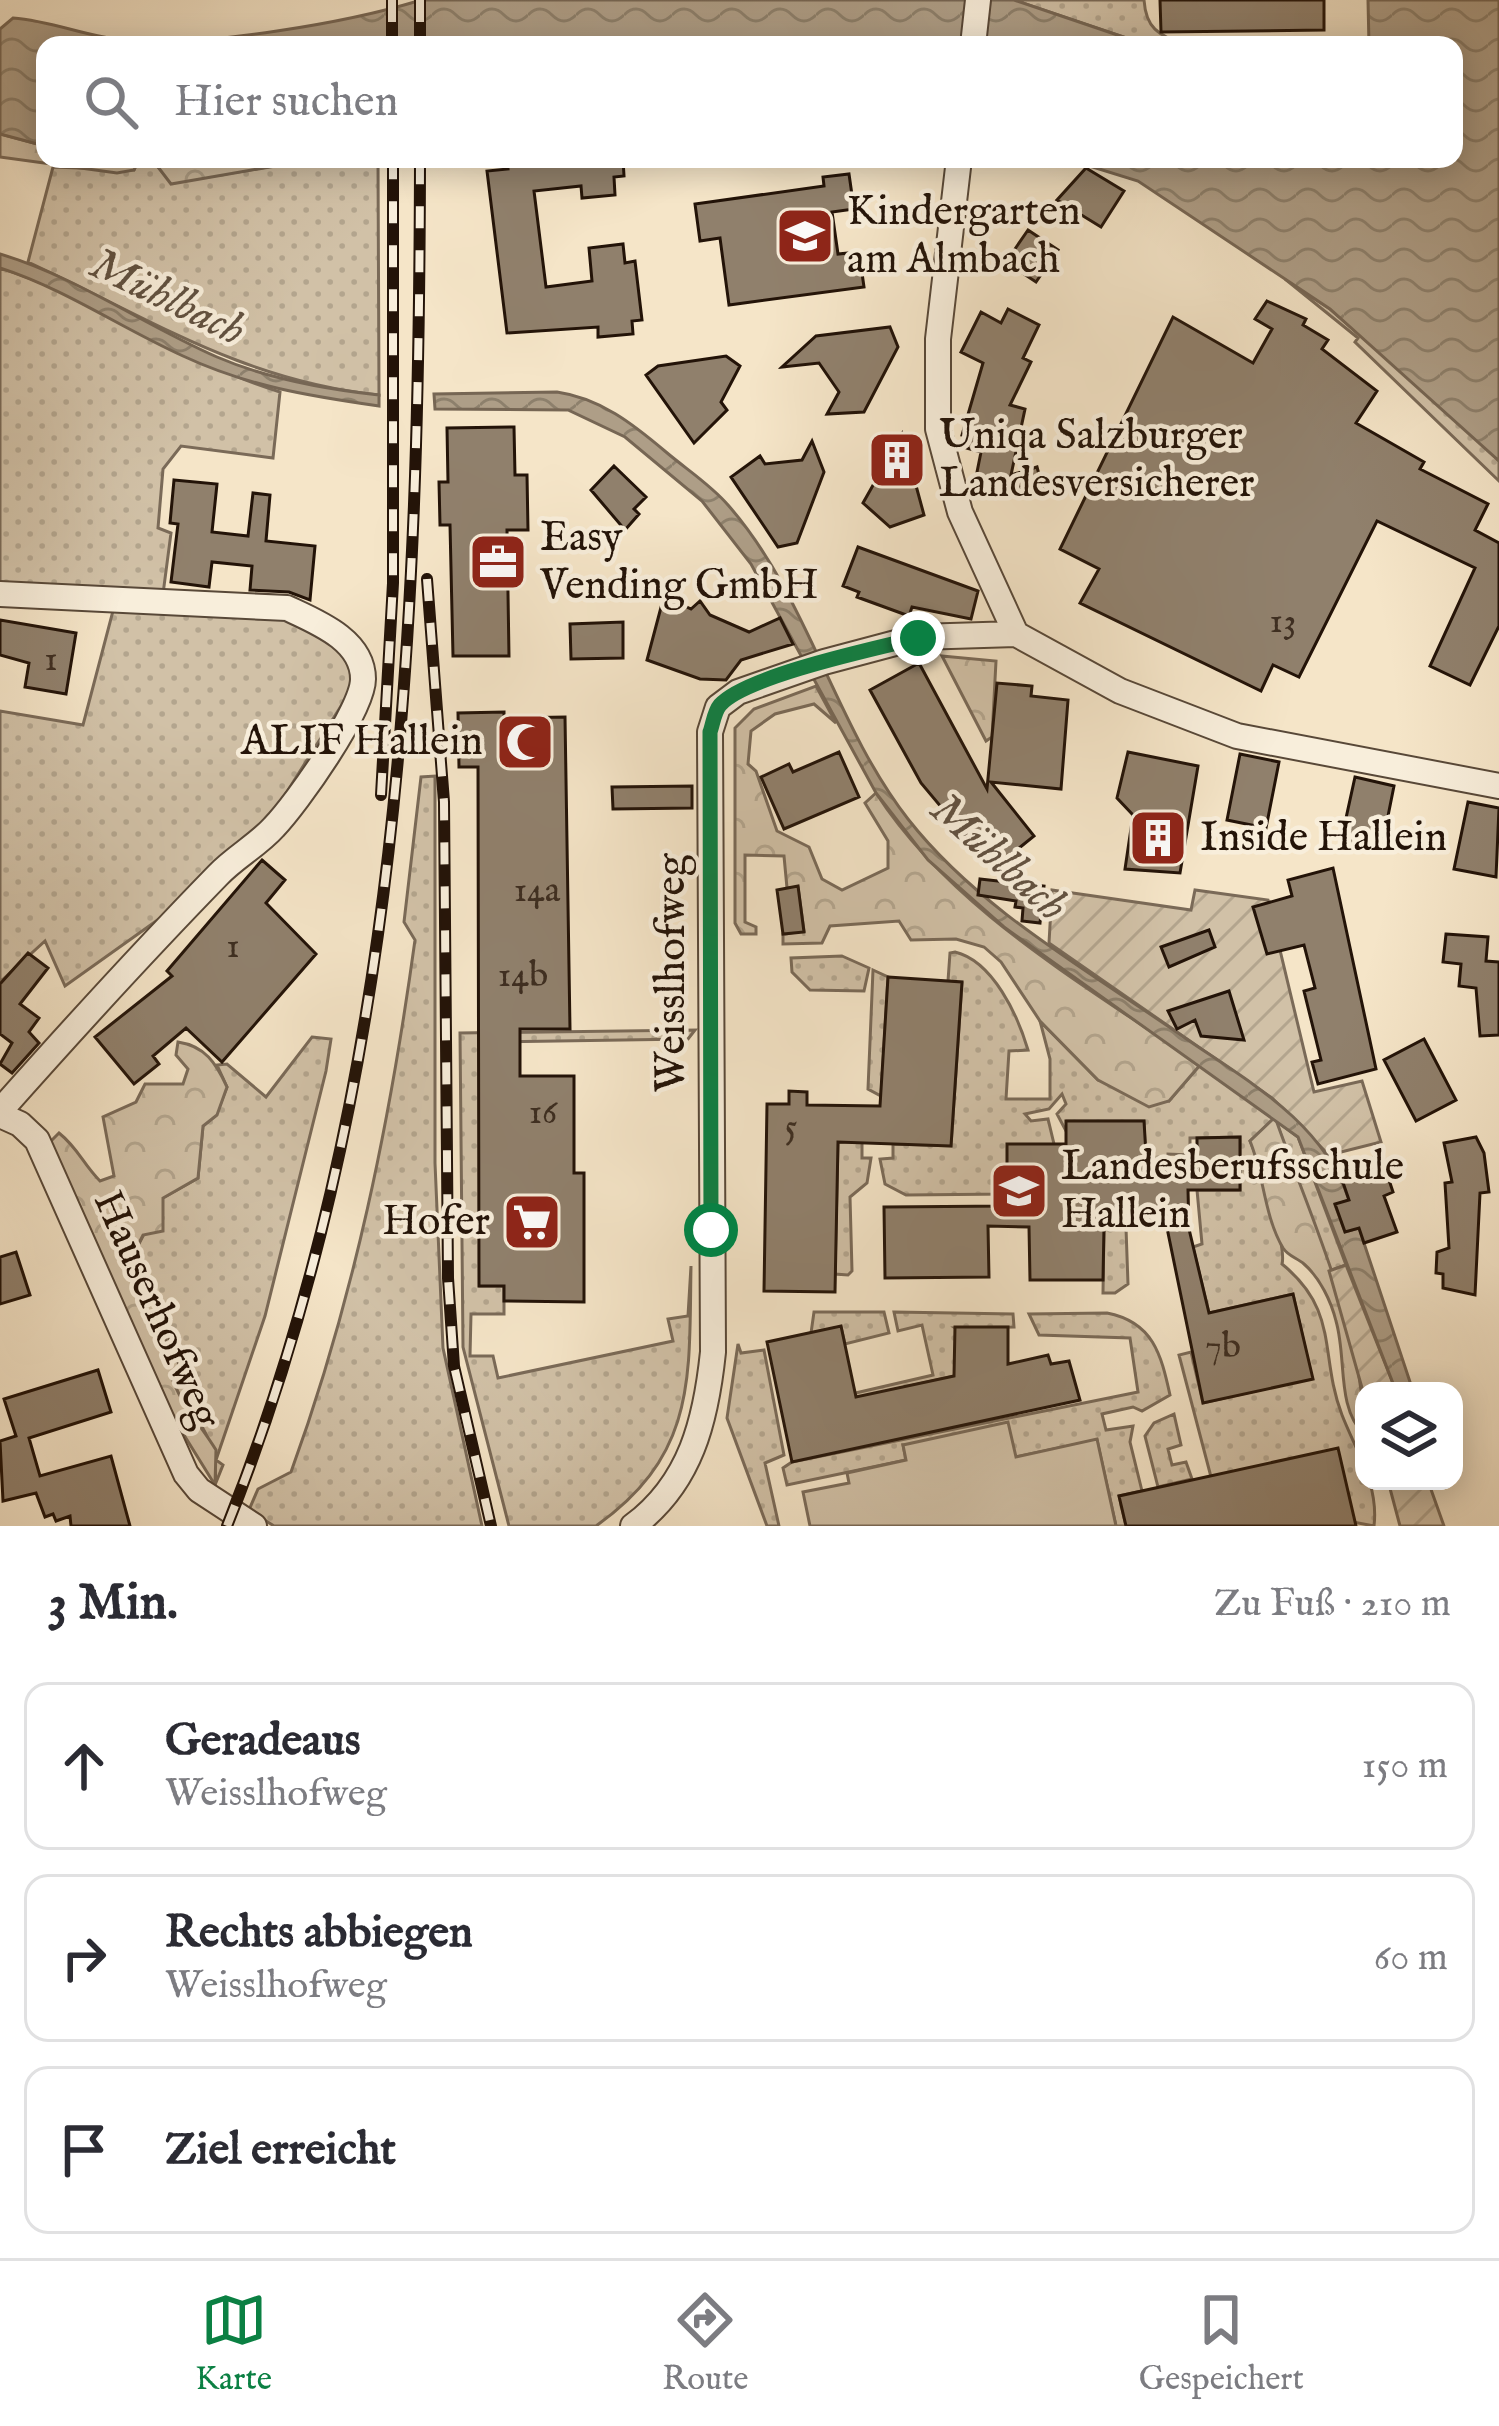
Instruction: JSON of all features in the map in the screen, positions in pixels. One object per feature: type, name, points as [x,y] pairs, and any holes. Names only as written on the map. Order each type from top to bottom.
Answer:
[{"type":"street","points":[[974,36],[978,0]]},
{"type":"street","points":[[958,168],[935,370],[938,428],[960,512],[1016,634],[1120,691],[1237,736],[1499,786]]},
{"type":"street","points":[[0,594],[37,599],[221,601],[287,608],[330,628],[352,648],[364,674],[360,701],[286,810],[122,974],[0,1113]]},
{"type":"street","name":"Weisslhofweg","points":[[633,1526],[656,1509],[698,1441],[707,1413],[713,1352],[710,732],[718,707],[738,692],[918,638],[1016,634]]},
{"type":"street","name":"Hauserhofweg","points":[[0,1113],[37,1140],[186,1474],[200,1490],[254,1526]]},
{"type":"green space","points":[[1014,0],[1144,0],[1147,18],[1166,36],[1120,36]]},
{"type":"green space","points":[[0,134],[36,144],[36,162],[0,157]]},
{"type":"green space","points":[[53,168],[159,168],[172,183],[262,168],[378,168],[379,395],[330,388],[240,362],[28,262]]},
{"type":"green space","points":[[80,168],[135,168],[117,173]]},
{"type":"green space","points":[[159,168],[264,168],[171,184]]},
{"type":"green space","points":[[0,268],[280,392],[273,458],[181,446],[163,469],[158,528],[171,533],[163,594],[0,585]]},
{"type":"green space","points":[[1285,279],[1330,309],[1479,438],[1499,461],[1499,481],[1355,342],[1358,338]]},
{"type":"green space","points":[[114,607],[287,617],[349,653],[353,687],[268,822],[166,914],[65,986],[45,941],[0,982],[0,711],[83,725]]},
{"type":"green space","points":[[942,656],[996,661],[992,737],[986,741]]},
{"type":"green space","points":[[816,686],[836,723],[814,704],[775,714],[751,731],[748,764],[756,771],[777,831],[809,847],[822,879],[842,890],[888,868],[888,841],[865,803],[876,793],[907,836],[983,910],[1024,944],[1200,1065],[1169,1101],[1149,1107],[1098,1080],[1040,1021],[1001,962],[984,947],[956,939],[911,940],[899,921],[830,926],[822,943],[783,944],[783,934],[804,931],[798,887],[787,888],[784,856],[745,855],[745,922],[756,927],[756,934],[741,934],[735,923],[735,728],[754,709]]},
{"type":"green space","points":[[435,776],[435,1163],[443,1348],[482,1526],[274,1526],[249,1510],[258,1489],[291,1472],[351,1276],[394,1076],[415,940],[404,922],[421,777]]},
{"type":"green space","points":[[1052,890],[1191,910],[1195,890],[1268,900],[1314,1092],[1362,1081],[1381,1142],[1329,1155],[1272,1098],[1049,943]]},
{"type":"green space","points":[[950,953],[969,957],[992,978],[1024,1036],[1028,1050],[1009,1051],[1006,1099],[1050,1099],[1050,1059],[1040,1021],[1098,1080],[1169,1101],[1200,1065],[1274,1119],[1250,1141],[1276,1223],[1282,1264],[1313,1299],[1320,1317],[1335,1393],[1355,1444],[1355,1490],[1372,1490],[1374,1526],[1216,1496],[1179,1355],[1191,1352],[1203,1403],[1312,1378],[1293,1294],[1209,1313],[1193,1247],[1202,1244],[1197,1190],[1240,1190],[1240,1137],[1190,1138],[1190,1155],[1168,1154],[1167,1172],[1146,1172],[1144,1121],[1067,1121],[1066,1131],[1057,1114],[1066,1104],[1062,1094],[1049,1109],[1025,1114],[1031,1121],[1048,1119],[1054,1144],[1007,1194],[906,1195],[885,1184],[880,1159],[893,1158],[893,1144],[951,1146],[962,983],[948,981]]},
{"type":"green space","points":[[842,956],[869,968],[864,991],[810,990],[792,972],[791,958]]},
{"type":"green space","points":[[873,970],[888,977],[881,1096],[868,1089]]},
{"type":"green space","points":[[695,1030],[688,1039],[499,1042],[480,1286],[504,1286],[504,1314],[471,1314],[470,1356],[493,1356],[498,1378],[673,1341],[668,1319],[688,1316],[691,1266],[690,1344],[681,1411],[653,1471],[596,1526],[509,1526],[463,1347],[460,1033]]},
{"type":"green space","points":[[312,1037],[331,1039],[326,1071],[265,1316],[216,1460],[223,1465],[215,1485],[211,1446],[200,1422],[175,1391],[171,1342],[158,1325],[133,1255],[163,1198],[198,1178],[203,1126],[216,1115],[227,1087],[217,1065],[227,1064],[266,1097]]},
{"type":"green space","points":[[178,1042],[208,1057],[227,1087],[217,1115],[203,1126],[198,1178],[163,1198],[163,1231],[143,1235],[133,1255],[164,1304],[158,1325],[181,1368],[171,1374],[216,1450],[215,1485],[166,1406],[48,1144],[59,1133],[100,1181],[114,1176],[103,1117],[136,1102],[145,1084],[183,1084],[188,1069],[176,1055]]},
{"type":"green space","points":[[1275,1117],[1345,1314],[1360,1382],[1355,1382],[1355,1423],[1334,1313],[1320,1283],[1287,1253],[1277,1236],[1250,1141]]},
{"type":"green space","points":[[1276,1121],[1298,1137],[1346,1265],[1329,1271]]},
{"type":"green space","points":[[838,1142],[862,1142],[862,1158],[871,1158],[867,1183],[850,1197],[852,1271],[848,1275],[835,1274]]},
{"type":"green space","points":[[1104,1227],[1126,1228],[1128,1284],[1115,1293],[1103,1293]]},
{"type":"green space","points":[[1346,1265],[1392,1382],[1360,1382],[1329,1271]]},
{"type":"green space","points":[[814,1312],[884,1312],[889,1333],[845,1344],[841,1327],[811,1333]]},
{"type":"green space","points":[[894,1312],[1013,1314],[1014,1327],[955,1328],[1008,1364],[847,1400],[847,1395],[933,1375],[922,1325],[898,1331]]},
{"type":"green space","points":[[1107,1313],[1145,1332],[1158,1353],[1170,1395],[1142,1411],[1133,1407],[1102,1414],[1106,1430],[1133,1426],[1130,1442],[1142,1491],[1119,1496],[1126,1526],[1116,1526],[1097,1440],[1015,1457],[903,1445],[906,1460],[787,1485],[783,1468],[792,1462],[1138,1392],[1130,1338],[1039,1335],[1029,1314]]},
{"type":"green space","points":[[738,1344],[741,1353],[764,1350],[784,1455],[765,1463],[779,1526],[767,1526],[727,1418]]},
{"type":"green space","points":[[1174,1414],[1181,1445],[1168,1449],[1172,1465],[1186,1462],[1192,1479],[1158,1487],[1145,1436],[1154,1423]]},
{"type":"green space","points":[[1008,1422],[1016,1457],[1097,1439],[1116,1526],[810,1526],[803,1492],[849,1483],[847,1473],[906,1460],[903,1445]]},
{"type":"green space","points":[[1390,1490],[1431,1490],[1444,1526],[1400,1526]]},
{"type":"water","points":[[421,0],[1014,0],[1120,36],[233,36],[355,17]]},
{"type":"water","points":[[1368,0],[1499,0],[1499,461],[1330,309],[1138,181],[1096,168],[1463,168],[1463,36],[1369,36]]},
{"type":"water","points":[[13,18],[102,36],[36,36],[36,144],[0,134],[0,29]]},
{"type":"water","points":[[0,254],[56,275],[217,357],[296,382],[379,395],[379,406],[279,388],[207,366],[0,268]]},
{"type":"water","points":[[557,392],[588,400],[628,422],[728,505],[779,579],[882,782],[937,852],[1038,938],[1258,1088],[1321,1148],[1349,1200],[1335,1205],[1345,1232],[1359,1228],[1410,1382],[1393,1382],[1298,1137],[1004,927],[928,860],[876,793],[751,564],[702,501],[625,437],[568,410],[435,409],[434,394]]},
{"type":"building","points":[[1160,0],[1324,0],[1324,30],[1161,32]]},
{"type":"building","points":[[624,168],[624,176],[614,177],[615,195],[582,198],[581,186],[534,191],[546,287],[592,281],[589,248],[623,244],[625,263],[635,261],[642,320],[632,321],[633,334],[598,337],[598,327],[507,333],[487,171]]},
{"type":"building","points":[[1086,168],[1124,191],[1101,227],[1057,200]]},
{"type":"building","name":"Kindergarten am Almbach","points":[[849,174],[854,209],[832,212],[838,254],[859,252],[864,287],[729,305],[720,238],[700,241],[695,204],[824,186],[823,177]]},
{"type":"building","points":[[1028,230],[1058,250],[1036,282],[1006,262]]},
{"type":"building","points":[[1267,301],[1306,319],[1303,325],[1328,340],[1322,349],[1377,391],[1356,423],[1424,462],[1420,469],[1488,504],[1475,530],[1499,543],[1499,626],[1470,685],[1430,666],[1475,568],[1377,521],[1299,677],[1273,665],[1261,691],[1080,603],[1099,569],[1060,549],[1173,317],[1253,363],[1272,329],[1255,319]]},
{"type":"building","points":[[1008,309],[1039,325],[1023,358],[1031,362],[1010,405],[1025,409],[1011,475],[1037,467],[1044,493],[976,477],[981,452],[966,448],[968,436],[962,435],[983,363],[961,352],[981,312],[1001,323]]},
{"type":"building","points":[[890,327],[898,347],[864,412],[827,414],[839,392],[819,363],[782,367],[816,336]]},
{"type":"building","points":[[726,356],[740,366],[721,402],[727,410],[694,443],[646,375],[658,366]]},
{"type":"building","points":[[514,427],[515,475],[527,475],[528,530],[507,530],[509,656],[453,656],[450,525],[440,525],[439,482],[448,482],[447,428]]},
{"type":"building","name":"Uniqa Salzburger Landesversicherer","points":[[902,434],[924,515],[890,527],[863,503]]},
{"type":"building","points":[[812,441],[824,472],[797,543],[778,547],[731,477],[760,456],[765,464],[802,460]]},
{"type":"building","points":[[614,466],[646,497],[634,509],[639,514],[625,530],[591,490]]},
{"type":"building","points":[[174,480],[217,484],[212,532],[248,536],[253,493],[270,495],[266,541],[315,546],[310,600],[289,592],[250,590],[252,566],[212,562],[209,587],[171,582],[178,524],[170,523]]},
{"type":"building","points":[[858,547],[978,591],[971,619],[912,607],[909,616],[857,597],[859,592],[843,586]]},
{"type":"building","points":[[664,596],[691,609],[700,601],[710,615],[749,632],[780,618],[793,644],[741,660],[726,680],[700,679],[647,660]]},
{"type":"building","points":[[0,620],[76,633],[66,694],[25,687],[29,663],[0,655]]},
{"type":"building","points":[[623,622],[623,658],[571,659],[570,624]]},
{"type":"building","points":[[919,663],[987,789],[997,683],[1032,686],[1031,696],[1068,700],[1061,789],[991,782],[1034,836],[993,869],[921,783],[870,690]]},
{"type":"building","points":[[504,712],[504,718],[565,717],[570,1029],[520,1029],[520,1076],[574,1076],[574,1173],[584,1173],[584,1302],[504,1301],[504,1286],[479,1286],[478,767],[459,767],[458,713]]},
{"type":"building","points":[[839,752],[859,797],[784,829],[761,777],[789,764],[793,772]]},
{"type":"building","name":"Inside Hallein","points":[[1128,752],[1198,766],[1180,873],[1125,869],[1133,815],[1117,798]]},
{"type":"building","points":[[1240,754],[1279,762],[1266,828],[1227,820]]},
{"type":"building","points":[[1355,777],[1394,786],[1381,851],[1341,841]]},
{"type":"building","points":[[692,786],[692,808],[613,809],[612,787]]},
{"type":"building","points":[[1468,802],[1499,808],[1496,877],[1454,869]]},
{"type":"building","points":[[262,860],[285,880],[266,903],[316,954],[222,1062],[186,1028],[153,1056],[159,1064],[134,1084],[95,1037],[172,976],[167,971]]},
{"type":"building","points":[[1333,868],[1376,1069],[1318,1084],[1312,1062],[1321,1060],[1304,991],[1315,988],[1304,945],[1267,954],[1253,907],[1292,896],[1288,880]]},
{"type":"building","points":[[980,879],[1044,886],[1040,923],[1022,921],[1023,908],[1015,907],[1016,901],[978,895]]},
{"type":"building","points":[[798,886],[804,932],[783,934],[777,890]]},
{"type":"building","points":[[1209,930],[1215,947],[1169,967],[1161,947]]},
{"type":"building","points":[[1446,934],[1488,937],[1486,961],[1499,962],[1499,1035],[1480,1036],[1476,988],[1459,986],[1461,964],[1443,962]]},
{"type":"building","points":[[28,953],[48,968],[20,1004],[39,1018],[29,1032],[39,1043],[12,1073],[0,1064],[12,1043],[0,1034],[0,984]]},
{"type":"building","points":[[888,977],[962,982],[951,1146],[838,1142],[835,1292],[764,1291],[767,1104],[789,1104],[789,1091],[807,1092],[807,1105],[880,1106]]},
{"type":"building","points":[[1229,991],[1244,1040],[1201,1036],[1195,1020],[1177,1029],[1168,1011]]},
{"type":"building","points":[[1424,1039],[1456,1100],[1416,1121],[1384,1060]]},
{"type":"building","points":[[1066,1121],[1144,1121],[1147,1171],[1197,1172],[1197,1138],[1240,1137],[1240,1190],[1188,1190],[1189,1229],[1209,1313],[1293,1294],[1313,1379],[1203,1403],[1167,1228],[1104,1227],[1103,1280],[1030,1280],[1029,1227],[988,1226],[989,1277],[885,1278],[884,1207],[1007,1206],[1007,1144],[1066,1144]]},
{"type":"building","points":[[1476,1137],[1484,1153],[1489,1192],[1480,1193],[1475,1295],[1443,1288],[1443,1274],[1436,1273],[1437,1252],[1449,1248],[1445,1183],[1452,1182],[1444,1143]]},
{"type":"building","points":[[1381,1156],[1393,1192],[1384,1196],[1397,1232],[1364,1243],[1359,1228],[1345,1232],[1335,1204],[1349,1200],[1338,1168]]},
{"type":"building","points":[[16,1252],[30,1295],[0,1304],[0,1257]]},
{"type":"building","points":[[841,1326],[856,1397],[954,1376],[955,1327],[1008,1327],[1008,1364],[1048,1355],[1051,1364],[1069,1361],[1080,1400],[792,1462],[767,1342]]},
{"type":"building","points":[[98,1370],[111,1412],[29,1438],[40,1476],[111,1456],[130,1526],[71,1526],[70,1516],[56,1521],[53,1514],[45,1517],[36,1493],[3,1501],[0,1441],[16,1436],[4,1399]]},
{"type":"building","points":[[1338,1448],[1356,1526],[1126,1526],[1119,1496]]},
{"type":"railway","points":[[392,0],[392,36]]},
{"type":"railway","points":[[420,0],[420,36]]},
{"type":"railway","points":[[381,795],[393,583],[393,168]]},
{"type":"railway","points":[[227,1526],[285,1361],[330,1193],[364,1024],[388,853],[404,680],[414,507],[420,168]]},
{"type":"railway","points":[[427,579],[444,802],[448,1278],[454,1366],[491,1526]]},
{"type":"place","name":"Kindergarten am Almbach","points":[[805,236]]},
{"type":"place","name":"Uniqa Salzburger Landesversicherer","points":[[897,460]]},
{"type":"place","name":"Easy Vending GmbH","points":[[498,562]]},
{"type":"place","name":"ALIF Hallein","points":[[525,742]]},
{"type":"place","name":"Inside Hallein","points":[[1158,838]]},
{"type":"place","name":"Landesberufsschule Hallein","points":[[1019,1191]]},
{"type":"place","name":"Hofer","points":[[532,1222]]},
{"type":"route","points":[[711,1230],[710,732],[718,707],[738,692],[824,662],[918,638]]},
{"type":"water label","name":"Mühlbach","points":[[167,298]]},
{"type":"water label","name":"Mühlbach","points":[[998,858]]}]
